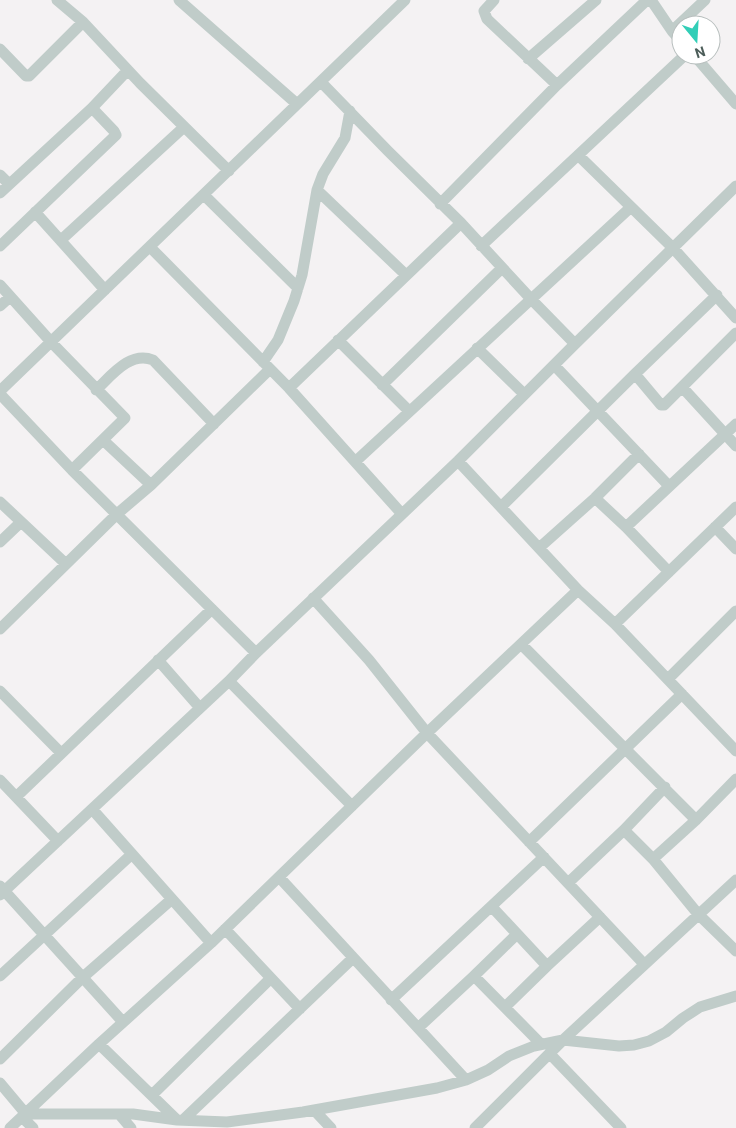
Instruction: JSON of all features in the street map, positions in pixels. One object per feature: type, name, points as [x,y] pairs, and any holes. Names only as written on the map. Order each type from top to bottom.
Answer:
[{"type":"street","points":[[57,0],[83,22],[184,127],[229,170]]},
{"type":"street","points":[[179,0],[297,104]]},
{"type":"street","points":[[256,653],[72,470],[0,392],[405,0]]},
{"type":"street","points":[[494,0],[485,8],[484,15],[490,23],[557,86]]},
{"type":"street","points":[[528,59],[596,0]]},
{"type":"street","points":[[440,204],[557,86],[646,0]]},
{"type":"street","points":[[651,0],[671,30]]},
{"type":"street","points":[[689,15],[705,0]]},
{"type":"street","points":[[1,51],[26,76],[30,76],[83,22]]},
{"type":"street","points":[[481,246],[674,65]]},
{"type":"street","points":[[704,65],[734,96]]},
{"type":"street","points":[[0,175],[4,188],[92,108],[128,70]]},
{"type":"street","points":[[321,82],[440,204],[461,223],[575,344]]},
{"type":"street","points":[[0,246],[116,134],[92,108]]},
{"type":"street","points":[[0,629],[117,514],[151,485],[214,424],[266,365],[284,328],[298,288],[317,190],[323,174],[345,138],[350,112]]},
{"type":"street","points":[[61,240],[184,127]]},
{"type":"street","points":[[578,155],[673,248],[736,318]]},
{"type":"street","points":[[123,1022],[2,890],[58,841],[229,681],[313,598],[458,461],[736,186]]},
{"type":"street","points":[[317,190],[406,275]]},
{"type":"street","points":[[204,195],[298,288]]},
{"type":"street","points":[[356,461],[631,207]]},
{"type":"street","points":[[35,212],[105,290]]},
{"type":"street","points":[[289,388],[461,223]]},
{"type":"street","points":[[150,247],[289,388],[402,514]]},
{"type":"street","points":[[382,385],[502,268]]},
{"type":"street","points":[[0,285],[96,390],[126,419],[72,470]]},
{"type":"street","points":[[501,507],[717,295]]},
{"type":"street","points":[[0,306],[10,296]]},
{"type":"street","points":[[635,374],[661,405],[667,403],[736,333]]},
{"type":"street","points":[[338,340],[409,411]]},
{"type":"street","points":[[477,348],[524,394]]},
{"type":"street","points":[[96,390],[129,361],[140,357],[148,358],[153,360],[214,424]]},
{"type":"street","points":[[554,365],[669,486]]},
{"type":"street","points":[[682,387],[736,446]]},
{"type":"street","points":[[626,527],[736,424]]},
{"type":"street","points":[[103,440],[151,485]]},
{"type":"street","points":[[539,548],[595,498],[639,454]]},
{"type":"street","points":[[458,461],[578,590],[615,624],[736,750]]},
{"type":"street","points":[[595,498],[669,572]]},
{"type":"street","points":[[0,502],[66,564]]},
{"type":"street","points":[[615,624],[736,507]]},
{"type":"street","points":[[0,542],[21,522]]},
{"type":"street","points":[[715,527],[736,549]]},
{"type":"street","points":[[10,1128],[99,1044],[211,943],[427,733],[578,590]]},
{"type":"street","points":[[313,598],[369,660],[427,733],[644,964]]},
{"type":"street","points":[[16,797],[212,609]]},
{"type":"street","points":[[668,679],[736,611]]},
{"type":"street","points":[[521,644],[696,820]]},
{"type":"street","points":[[158,660],[200,708]]},
{"type":"street","points":[[229,681],[352,806]]},
{"type":"street","points":[[529,842],[682,694]]},
{"type":"street","points":[[3,699],[61,753]]},
{"type":"street","points":[[653,859],[696,820],[736,779]]},
{"type":"street","points":[[0,780],[58,841]]},
{"type":"street","points":[[568,883],[624,830],[665,787]]},
{"type":"street","points":[[92,809],[211,943]]},
{"type":"street","points":[[624,830],[653,859],[698,914],[736,951]]},
{"type":"street","points":[[0,976],[132,854]]},
{"type":"street","points":[[391,1000],[544,857]]},
{"type":"street","points":[[279,877],[466,1080]]},
{"type":"street","points":[[475,1128],[563,1040],[736,880]]},
{"type":"street","points":[[0,1059],[82,978],[172,899]]},
{"type":"street","points":[[492,907],[547,966]]},
{"type":"street","points":[[506,1007],[600,917]]},
{"type":"street","points":[[225,929],[300,1009]]},
{"type":"street","points":[[418,1028],[516,934]]},
{"type":"street","points":[[180,1120],[353,958]]},
{"type":"street","points":[[474,976],[541,1044]]},
{"type":"street","points":[[152,1096],[271,978]]},
{"type":"street","points":[[24,1116],[133,1114],[230,1125],[437,1088],[466,1080],[488,1070],[510,1056],[541,1044],[563,1040],[619,1046],[634,1045],[649,1041],[666,1032],[700,1007],[736,996]]},
{"type":"street","points":[[99,1044],[152,1096],[180,1120]]},
{"type":"street","points":[[550,1054],[621,1128]]},
{"type":"street","points":[[0,1083],[33,1128]]},
{"type":"street","points":[[314,1110],[331,1128]]},
{"type":"street","points":[[119,1114],[131,1128]]}]
